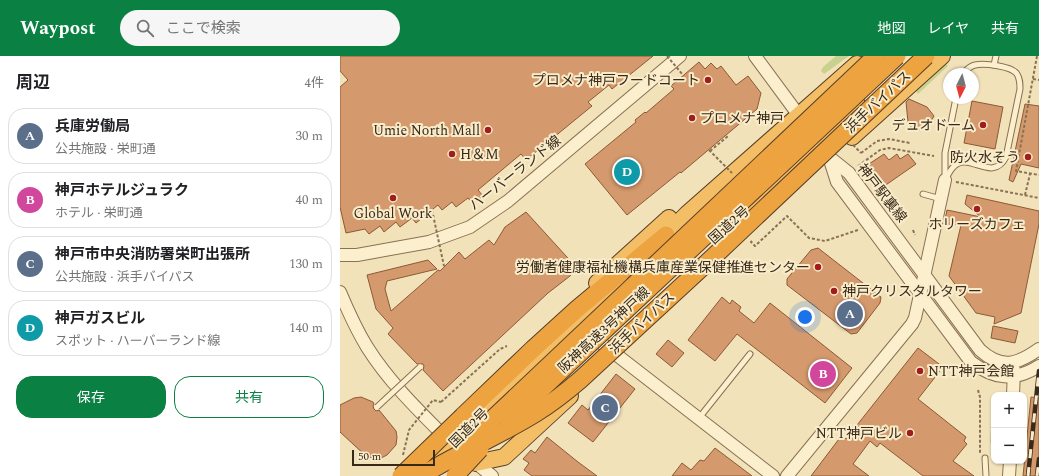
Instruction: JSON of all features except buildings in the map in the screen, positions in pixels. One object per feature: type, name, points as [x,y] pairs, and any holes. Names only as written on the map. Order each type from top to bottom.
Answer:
[{"type":"highway","name":"国道2号","points":[[428,476],[452,444],[585,316],[687,214],[865,56]]},
{"type":"highway","name":"阪神高速3号神戸線","points":[[436,476],[458,451],[876,56]]},
{"type":"highway","name":"阪神高速3号神戸線","points":[[455,476],[466,463],[548,382],[897,56]]},
{"type":"highway","name":"国道2号","points":[[465,476],[476,463],[600,342],[819,142],[906,56]]},
{"type":"highway","name":"浜手バイパス","points":[[421,476],[536,413],[580,380],[926,56]]},
{"type":"highway","points":[[476,463],[504,457],[942,56]]},
{"type":"highway","points":[[452,444],[463,406],[469,400],[542,331],[774,123],[798,115]]},
{"type":"highway","points":[[401,476],[533,349],[577,309],[666,235]]},
{"type":"street","name":"ハーバーランド線","points":[[340,255],[357,255],[429,242],[470,227],[508,201],[680,56]]},
{"type":"street","points":[[755,56],[830,157]]},
{"type":"street","name":"神戸駅裏線","points":[[830,157],[849,173],[980,350],[997,362],[1014,362]]},
{"type":"street","name":"神戸駅裏線","points":[[830,157],[837,182],[971,362],[982,370],[995,375],[1014,377]]},
{"type":"street","points":[[787,476],[912,324],[915,318],[941,199],[951,181]]},
{"type":"street","points":[[340,292],[350,315],[368,347],[403,393],[452,444],[492,476]]},
{"type":"street","points":[[600,342],[773,476]]},
{"type":"street","points":[[1013,392],[1014,362],[1025,358],[1039,349]]},
{"type":"street","points":[[1014,377],[1028,373],[1039,366]]},
{"type":"street","points":[[1009,476],[1010,464]]},
{"type":"lane","points":[[994,65],[996,56]]},
{"type":"lane","points":[[951,181],[956,164],[963,162],[990,168],[1000,165],[1006,157],[1020,89],[1020,80],[1017,73],[1012,69],[994,65],[975,65],[969,68]]},
{"type":"lane","points":[[951,181],[945,153],[955,104]]},
{"type":"lane","points":[[923,194],[941,199]]},
{"type":"lane","points":[[699,418],[750,354]]},
{"type":"lane","points":[[377,407],[420,367]]},
{"type":"lane","points":[[986,458],[986,476]]},
{"type":"path","points":[[667,56],[683,75]]},
{"type":"path","points":[[1037,56],[1016,171],[1039,175]]},
{"type":"path","points":[[1033,79],[1039,80]]},
{"type":"path","points":[[710,150],[728,136]]},
{"type":"path","points":[[862,154],[877,141],[889,139],[910,143]]},
{"type":"path","points":[[857,167],[880,150],[889,148],[934,156]]},
{"type":"path","points":[[1025,195],[1030,174]]},
{"type":"path","points":[[951,181],[1039,198]]},
{"type":"path","points":[[432,210],[444,266]]},
{"type":"path","points":[[756,237],[751,242],[755,246],[788,216],[809,238],[825,241],[858,230]]},
{"type":"path","points":[[914,230],[916,235]]},
{"type":"path","points":[[403,457],[403,451],[409,430],[433,400],[441,402],[500,349],[507,346]]},
{"type":"path","points":[[978,390],[980,397],[980,455]]},
{"type":"green space","points":[[836,56],[849,56],[824,74],[821,71],[823,67]]},
{"type":"green space","points":[[944,62],[948,66],[943,68],[943,71],[918,94],[914,89]]},
{"type":"railway","points":[[1028,476],[1039,371]]},
{"type":"railway","points":[[1037,476],[1039,459]]},
{"type":"place","name":"プロメナ神戸フードコート","points":[[708,80]]},
{"type":"place","name":"プロメナ神戸","points":[[692,118]]},
{"type":"place","name":"デュオドーム","points":[[983,125]]},
{"type":"place","name":"Umie North Mall","points":[[488,130]]},
{"type":"place","name":"H＆M","points":[[452,154]]},
{"type":"place","name":"防火水そう","points":[[1028,157]]},
{"type":"place","name":"神戸ガスビル","points":[[627,172]]},
{"type":"place","name":"Global Work","points":[[393,198]]},
{"type":"place","name":"ホリーズカフェ","points":[[977,209]]},
{"type":"place","name":"労働者健康福祉機構兵庫産業保健推進センター","points":[[818,267]]},
{"type":"place","name":"神戸クリスタルタワー","points":[[834,291]]},
{"type":"place","name":"兵庫労働局","points":[[850,314]]},
{"type":"place","name":"NTT神戸会館","points":[[920,371]]},
{"type":"place","name":"神戸ホテルジュラク","points":[[823,374]]},
{"type":"place","name":"神戸市中央消防署栄町出張所","points":[[605,408]]},
{"type":"place","name":"NTT神戸ビル","points":[[910,433]]}]
